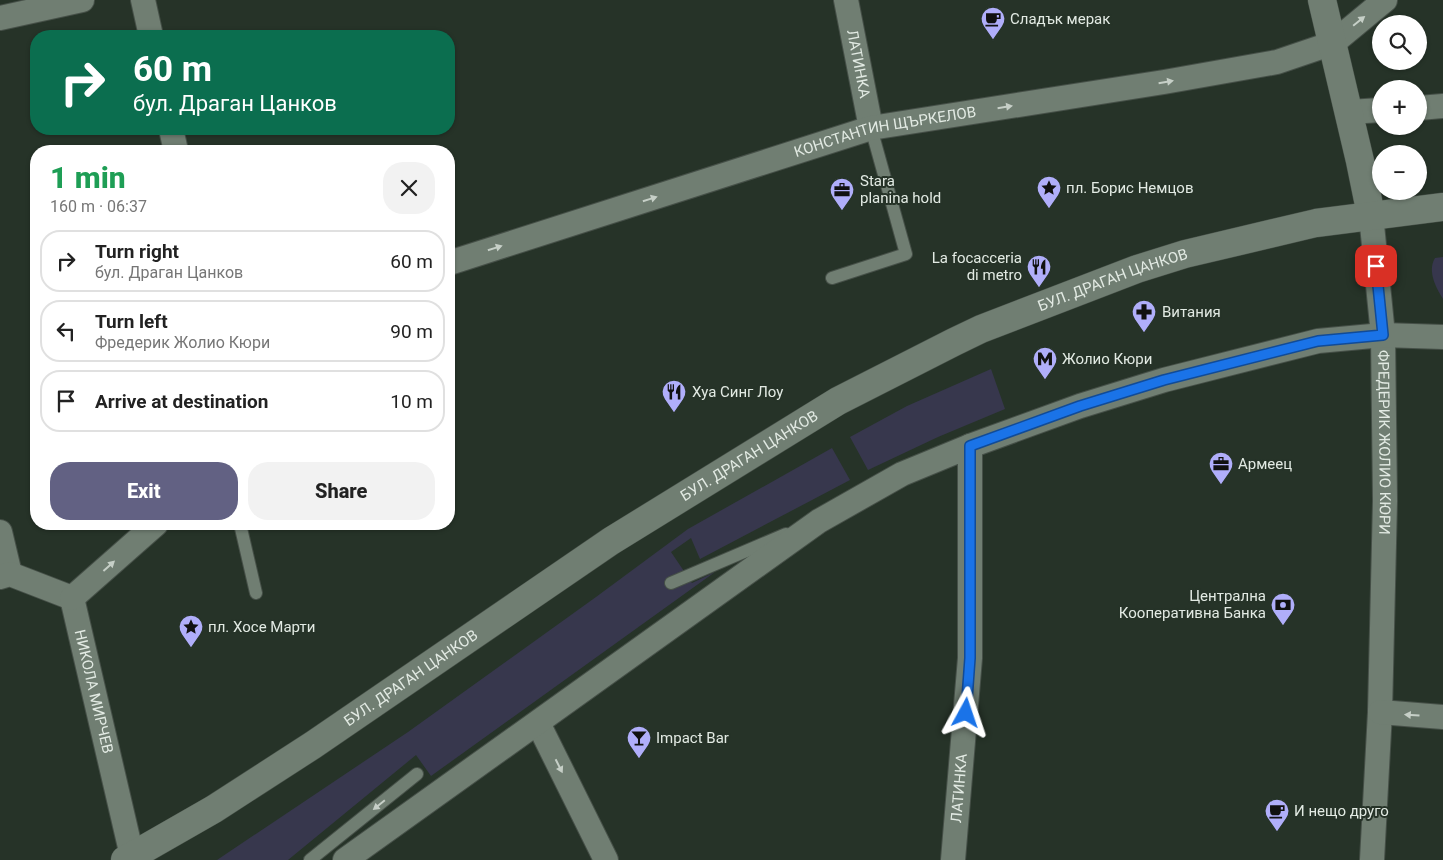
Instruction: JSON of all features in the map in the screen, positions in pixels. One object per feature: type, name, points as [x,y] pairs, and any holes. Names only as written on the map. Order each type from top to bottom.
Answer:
[{"type":"main road","name":"ФРЕДЕРИК ЖОЛИО КЮРИ","points":[[1322,0],[1371,215]]},
{"type":"main road","name":"БУЛ. ДРАГАН ЦАНКОВ","points":[[130,859],[214,809],[314,745],[611,541],[838,402],[981,329],[1137,269],[1185,254],[1316,223],[1443,207]]},
{"type":"street","points":[[0,18],[82,0]]},
{"type":"street","points":[[143,0],[150,30]]},
{"type":"street","name":"ЛАТИНКА","points":[[846,0],[871,128]]},
{"type":"street","points":[[1333,43],[1385,0]]},
{"type":"street","name":"КОНСТАНТИН ЩЪРКЕЛОВ","points":[[455,261],[871,128],[1154,84],[1277,62],[1333,43]]},
{"type":"street","points":[[1427,107],[1443,106]]},
{"type":"street","points":[[1349,112],[1372,111]]},
{"type":"street","name":"ФРЕДЕРИК ЖОЛИО КЮРИ","points":[[1371,215],[1383,335],[1385,501],[1380,712],[1372,860]]},
{"type":"street","points":[[345,860],[822,519],[902,474],[970,446],[1080,406],[1164,380],[1318,341],[1383,335],[1443,337]]},
{"type":"street","name":"ЛАТИНКА","points":[[953,860],[970,658],[970,446]]},
{"type":"street","points":[[0,532],[5,576],[72,598],[149,530]]},
{"type":"street","name":"НИКОЛА МИРЧЕВ","points":[[72,598],[130,859]]},
{"type":"street","points":[[1380,712],[1443,717]]},
{"type":"street","points":[[538,723],[606,860]]},
{"type":"lane","points":[[832,278],[906,254],[871,128]]},
{"type":"lane","points":[[671,583],[822,519]]},
{"type":"lane","points":[[241,530],[256,594]]},
{"type":"lane","points":[[310,860],[417,774]]},
{"type":"shaded area","points":[[1443,257],[1443,299],[1435,285],[1432,268],[1435,258]]},
{"type":"shaded area","points":[[991,369],[1005,409],[938,437],[868,470],[850,437],[907,406]]},
{"type":"shaded area","points":[[832,448],[850,480],[700,559],[691,538],[671,552],[692,583],[715,572],[431,776],[416,755],[288,860],[217,860],[408,732],[688,529]]},
{"type":"place","name":"Сладък мерак","points":[[993,40]]},
{"type":"place","name":"пл. Борис Немцов","points":[[1049,209]]},
{"type":"place","name":"Stara planina hold","points":[[842,211]]},
{"type":"place","name":"La focacceria di metro","points":[[1039,288]]},
{"type":"place","name":"Витания","points":[[1144,333]]},
{"type":"place","name":"Жолио Кюри","points":[[1045,380]]},
{"type":"place","name":"Хуа Синг Лоу","points":[[674,413]]},
{"type":"place","name":"Армеец","points":[[1221,485]]},
{"type":"place","name":"Централна Кооперативна Банка","points":[[1283,626]]},
{"type":"place","name":"пл. Хосе Марти","points":[[191,648]]},
{"type":"place","name":"Impact Bar","points":[[639,759]]},
{"type":"place","name":"И нещо друго","points":[[1277,832]]},
{"type":"route","points":[[966,713],[970,658],[970,446],[1080,406],[1164,380],[1318,341],[1383,335],[1376,266]]}]
